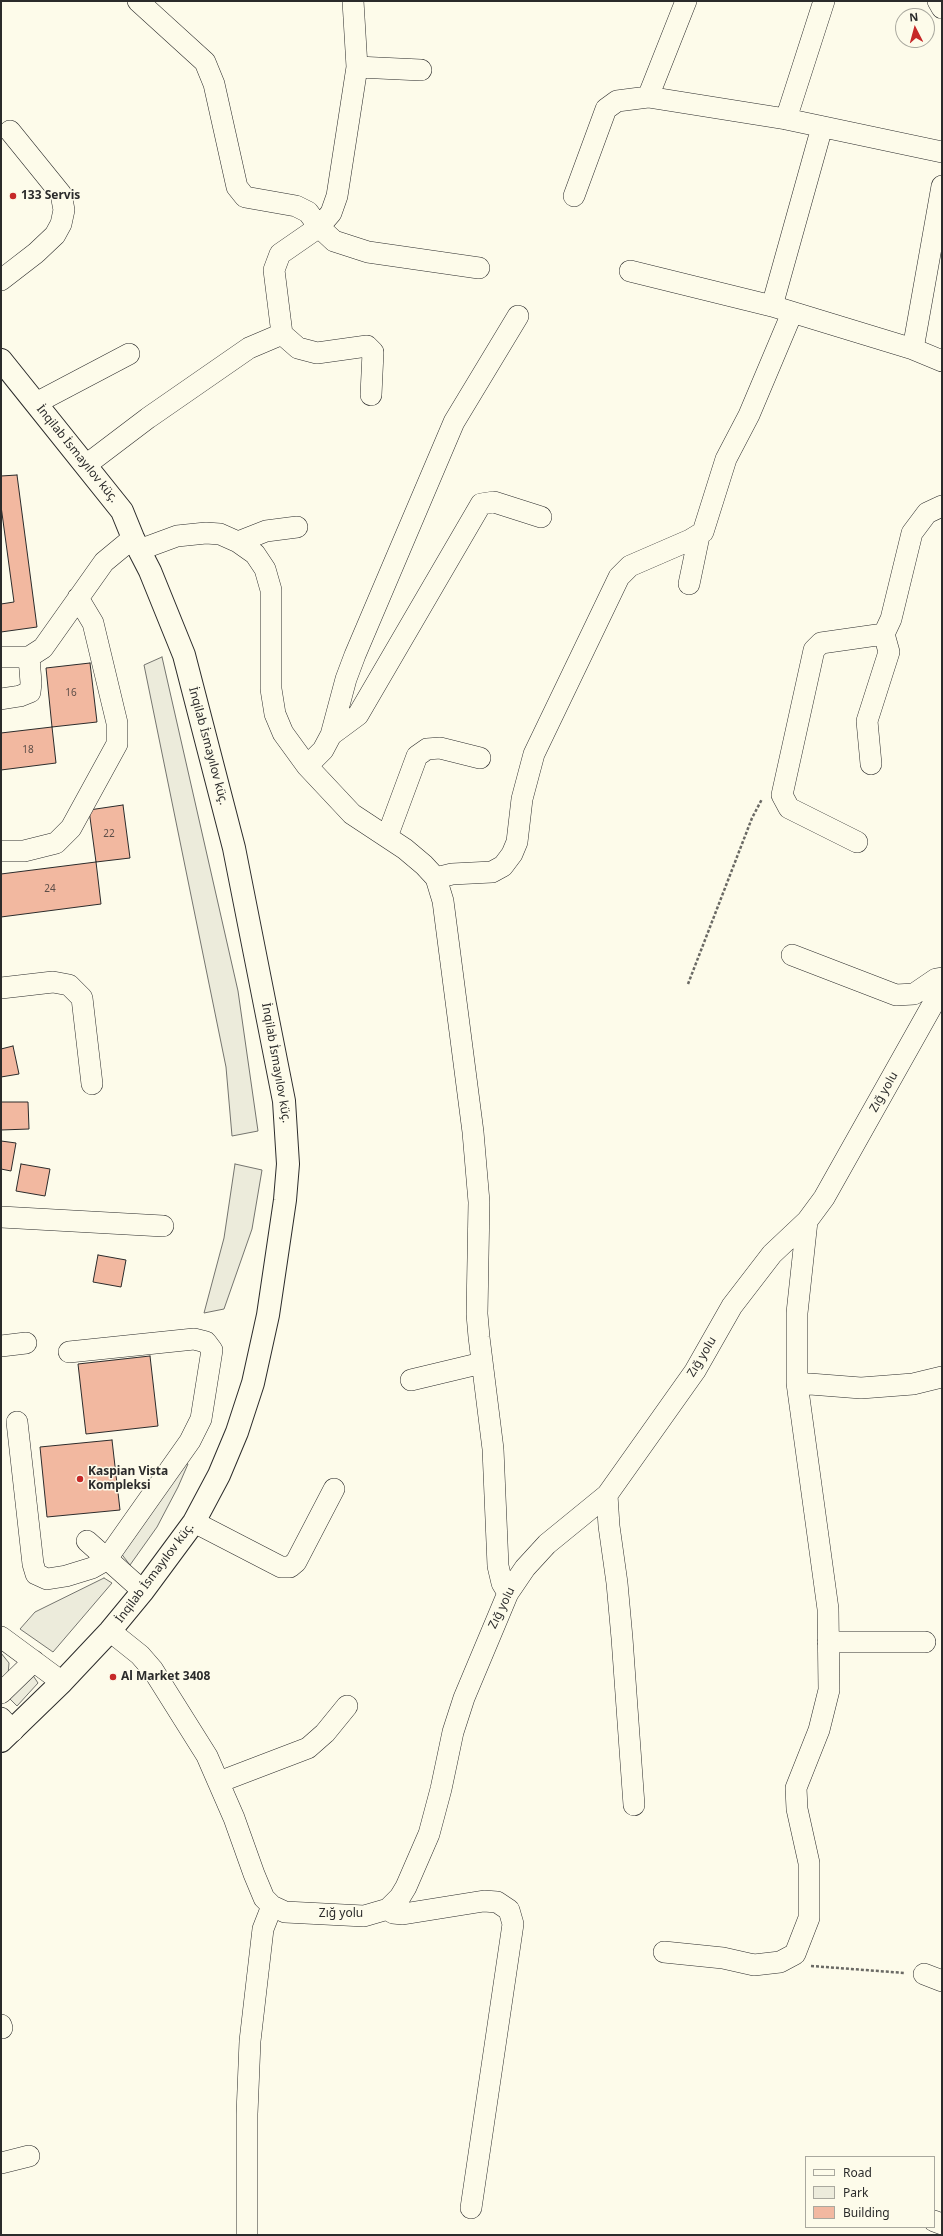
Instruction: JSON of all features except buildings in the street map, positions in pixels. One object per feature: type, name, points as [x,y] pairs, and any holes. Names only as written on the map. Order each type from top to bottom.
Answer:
[{"type":"main road","name":"İnqilab İsmayılov küç.","points":[[1,360],[122,511],[136,544],[150,571],[184,656],[234,848],[284,1101],[287,1130],[285,1200],[268,1316],[253,1383],[228,1454],[194,1522],[143,1591],[110,1631],[62,1682],[5,1730]]},
{"type":"street","points":[[138,1],[205,62],[214,84],[237,187],[244,197],[296,206],[308,212],[319,227],[334,241],[368,252],[479,268]]},
{"type":"street","points":[[352,1],[357,67],[337,196],[331,213],[319,227],[280,254],[274,270],[282,334],[298,348],[317,353],[367,346],[373,352],[370,395]]},
{"type":"street","points":[[648,97],[686,1]]},
{"type":"street","points":[[786,119],[824,1]]},
{"type":"street","points":[[938,1],[942,8]]},
{"type":"street","points":[[357,67],[421,70]]},
{"type":"street","points":[[574,196],[606,109],[617,101],[648,97],[786,119],[942,152]]},
{"type":"street","points":[[772,306],[822,127]]},
{"type":"street","points":[[1,280],[36,253],[55,235],[61,224],[64,210],[61,194],[10,130]]},
{"type":"street","points":[[913,349],[936,253],[942,186]]},
{"type":"street","points":[[630,271],[772,306],[913,349],[942,361]]},
{"type":"street","points":[[436,878],[452,874],[492,872],[503,866],[512,854],[517,842],[522,799],[534,754],[619,577],[630,566],[699,536],[704,532],[726,459],[749,415],[792,313]]},
{"type":"street","points":[[307,766],[323,750],[331,735],[346,679],[355,655],[454,422],[518,316]]},
{"type":"street","points":[[86,465],[148,418],[249,348],[282,334]]},
{"type":"street","points":[[36,403],[129,354]]},
{"type":"street","points":[[331,735],[358,715],[481,504],[494,502],[541,517]]},
{"type":"street","points":[[871,764],[867,722],[889,652],[884,634],[891,619],[912,533],[927,513],[942,506]]},
{"type":"street","points":[[238,542],[266,531],[297,527]]},
{"type":"street","points":[[1,657],[29,657],[43,648],[104,562],[136,544],[177,536],[206,533],[220,534],[238,542],[255,554],[265,569],[270,590],[271,689],[276,714],[283,733],[307,766],[352,814],[387,837],[424,865],[436,878],[443,901],[474,1132],[479,1202],[477,1314],[492,1449],[498,1566],[502,1583],[508,1593]]},
{"type":"street","points":[[689,584],[699,536]]},
{"type":"street","points":[[1,851],[24,851],[56,843],[71,828],[117,744],[117,723],[92,623],[78,598]]},
{"type":"street","points":[[857,842],[789,808],[782,796],[814,650],[821,643],[884,634]]},
{"type":"street","points":[[1,699],[20,696],[30,692],[32,683],[29,657]]},
{"type":"street","points":[[387,837],[417,756],[427,749],[440,748],[480,758]]},
{"type":"street","points":[[792,955],[896,995],[914,994],[936,979],[942,978]]},
{"type":"street","points":[[1,988],[53,982],[69,986],[82,998],[92,1084]]},
{"type":"street","name":"Zığ yolu","points":[[272,1906],[285,1912],[364,1916],[388,1909],[400,1897],[406,1887],[429,1834],[441,1789],[453,1732],[464,1698],[508,1593],[525,1568],[547,1544],[607,1495],[695,1371],[732,1306],[772,1254],[807,1221],[824,1198],[939,1000]]},
{"type":"street","points":[[1,1217],[163,1226]]},
{"type":"street","points":[[664,1952],[723,1958],[754,1965],[780,1962],[795,1954],[809,1918],[809,1863],[797,1809],[796,1788],[819,1730],[829,1690],[828,1609],[797,1383],[797,1313],[807,1221]]},
{"type":"street","points":[[17,1422],[33,1564],[36,1574],[47,1579],[66,1576],[92,1568],[106,1560],[190,1441],[201,1419],[212,1350],[206,1342],[194,1340],[70,1352]]},
{"type":"street","points":[[1,1346],[26,1343]]},
{"type":"street","points":[[411,1380],[482,1363]]},
{"type":"street","points":[[797,1383],[861,1388],[913,1384],[942,1377]]},
{"type":"street","points":[[194,1522],[281,1567],[290,1567],[296,1562],[334,1489]]},
{"type":"street","points":[[607,1495],[609,1526],[621,1622],[634,1806]]},
{"type":"street","points":[[87,1541],[106,1560],[143,1591]]},
{"type":"street","points":[[110,1631],[140,1655],[153,1670],[207,1756],[219,1782],[264,1898],[272,1906],[263,1929],[250,2041],[247,2114],[247,2235]]},
{"type":"street","points":[[1,1637],[62,1682]]},
{"type":"street","points":[[828,1642],[925,1642]]},
{"type":"street","points":[[1,1693],[34,1661]]},
{"type":"street","points":[[219,1782],[308,1748],[326,1733],[347,1706]]},
{"type":"street","points":[[388,1909],[394,1913],[403,1914],[484,1901],[497,1902],[509,1910],[513,1924],[471,2208]]},
{"type":"street","points":[[1,2163],[29,2156]]},
{"type":"path","points":[[688,984],[752,818],[765,794]]},
{"type":"path","points":[[795,1954],[809,1966],[933,1978]]},
{"type":"green space","points":[[162,657],[238,991],[258,1131],[232,1136],[226,1067],[144,665]]},
{"type":"green space","points":[[235,1164],[262,1170],[252,1229],[224,1309],[204,1313],[224,1238]]},
{"type":"green space","points":[[184,1462],[188,1464],[178,1487],[157,1527],[130,1565],[120,1552]]},
{"type":"green space","points":[[104,1578],[112,1583],[53,1652],[20,1629],[35,1612]]},
{"type":"green space","points":[[1,1653],[9,1663],[8,1675],[1,1680]]},
{"type":"green space","points":[[32,1674],[38,1683],[17,1706],[9,1698]]},
{"type":"place","name":"133 Servis","points":[[13,196]]},
{"type":"place","name":"Kaspian Vista Kompleksi","points":[[80,1479]]},
{"type":"place","name":"Al Market 3408","points":[[113,1677]]}]
